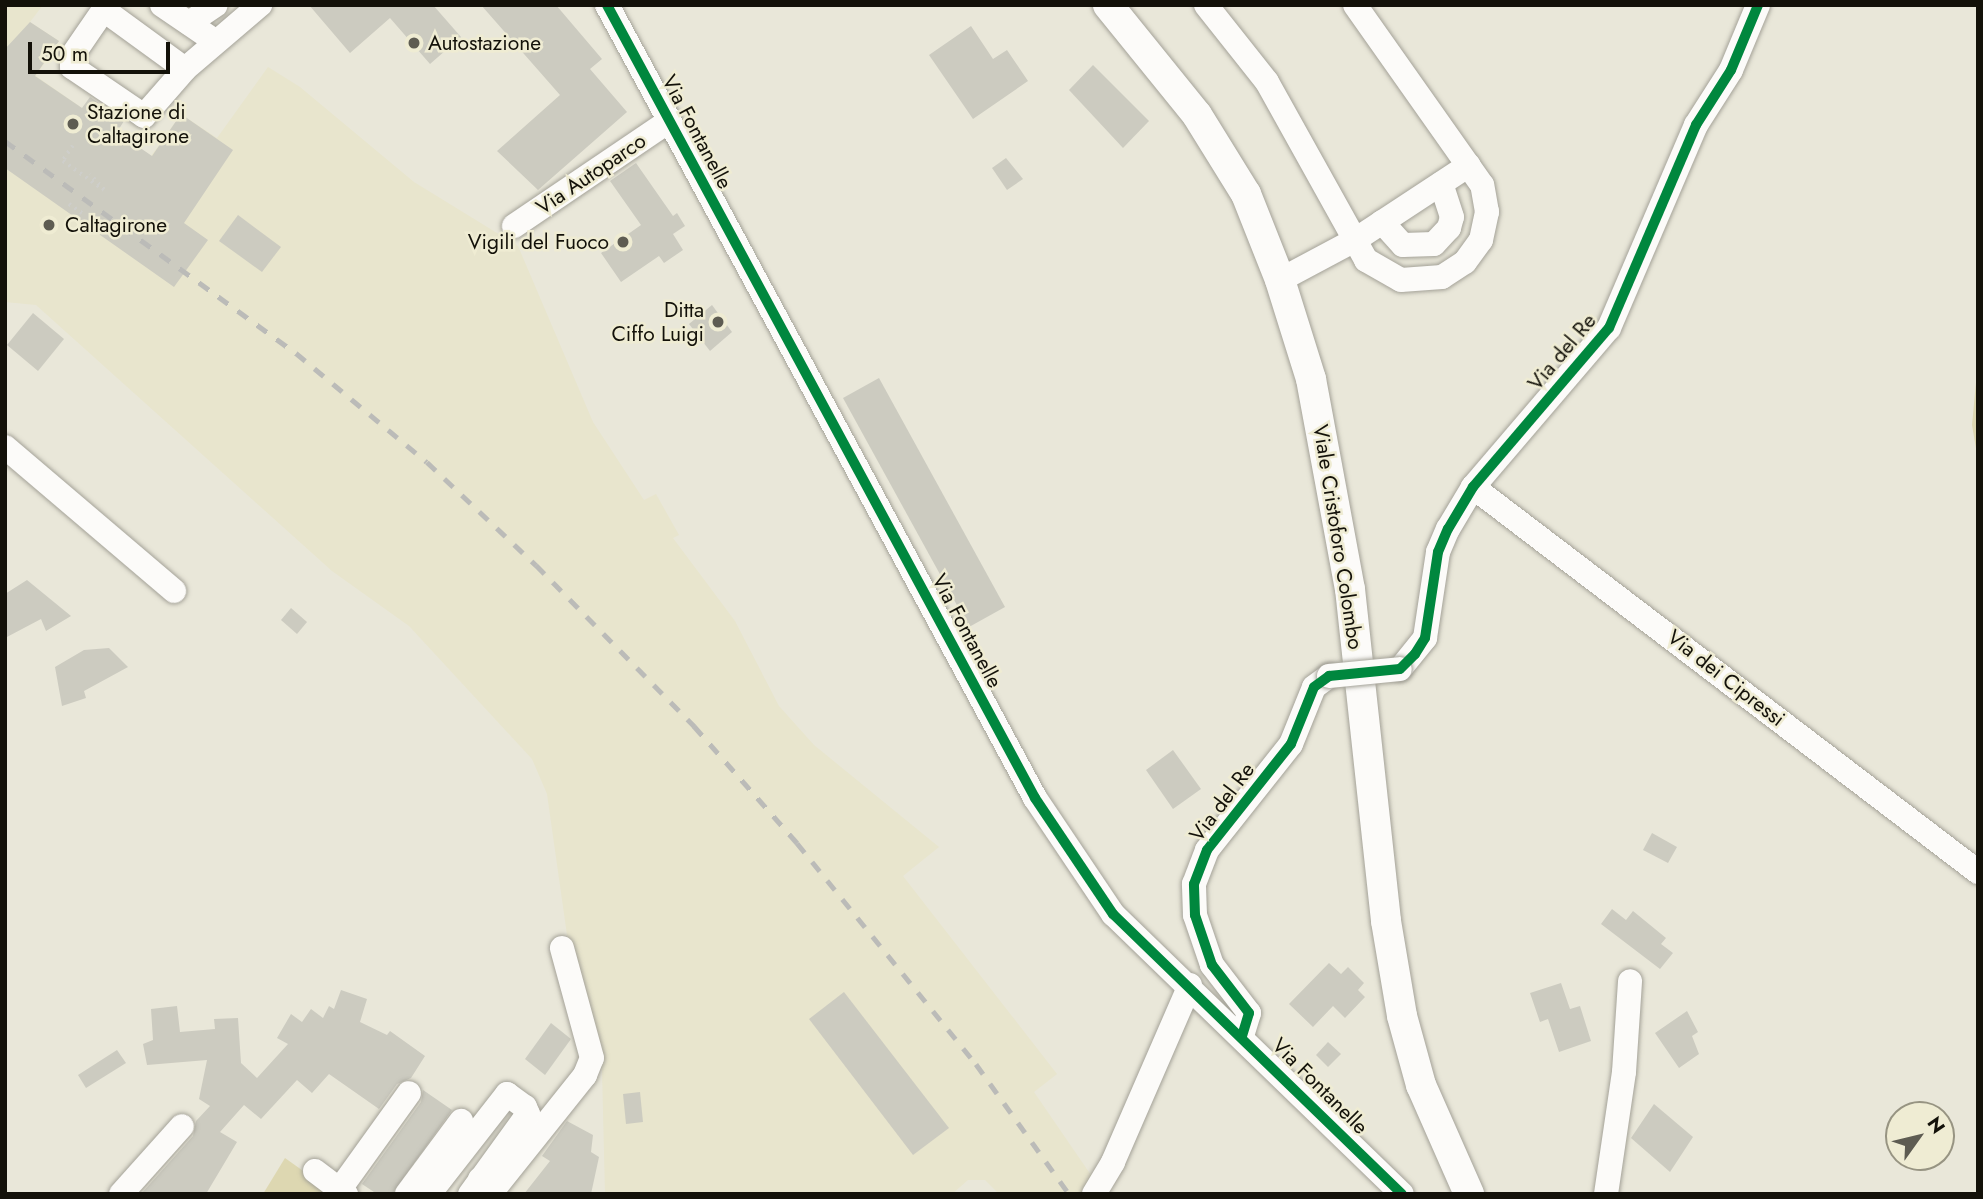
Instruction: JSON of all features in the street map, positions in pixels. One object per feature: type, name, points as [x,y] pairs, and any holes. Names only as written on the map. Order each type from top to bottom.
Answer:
[{"type":"main road","name":"Viale Cristoforo Colombo","points":[[1108,5],[1158,62],[1224,157],[1246,194],[1280,280],[1311,379],[1331,468],[1350,589],[1386,921],[1402,1016],[1421,1086],[1469,1194]]},
{"type":"street","points":[[162,5],[215,42]]},
{"type":"street","points":[[189,23],[216,5]]},
{"type":"street","points":[[185,69],[105,8],[72,56],[76,73],[144,116],[185,69],[260,5]]},
{"type":"street","name":"Via Fontanelle","points":[[607,5],[1035,797],[1113,914],[1190,985],[1402,1194]]},
{"type":"street","points":[[1206,5],[1267,82],[1366,260],[1401,280],[1429,281],[1454,271],[1474,252],[1485,227],[1486,199],[1469,165],[1355,5]]},
{"type":"street","name":"Via del Re","points":[[1242,1036],[1248,1013],[1212,965],[1195,915],[1194,884],[1207,850],[1291,744],[1314,687],[1329,676],[1400,669],[1425,638],[1438,552],[1474,487],[1609,328],[1696,125],[1731,70],[1758,5]]},
{"type":"street","name":"Via Autoparco","points":[[514,226],[669,121]]},
{"type":"street","points":[[1280,280],[1355,240],[1469,165]]},
{"type":"street","points":[[1382,222],[1403,245],[1434,244],[1449,228],[1452,217],[1441,184]]},
{"type":"street","points":[[5,447],[174,591]]},
{"type":"street","name":"Via dei Cipressi","points":[[1474,487],[1978,872]]},
{"type":"street","points":[[429,1194],[501,1097],[507,1094],[525,1107],[527,1114],[475,1186],[494,1189],[584,1075],[592,1058],[562,948]]},
{"type":"street","points":[[1606,1194],[1624,1072],[1630,981]]},
{"type":"street","points":[[1096,1190],[1190,985]]},
{"type":"street","points":[[315,1171],[343,1191],[409,1093]]},
{"type":"street","points":[[407,1194],[461,1121]]},
{"type":"street","points":[[121,1194],[182,1126]]},
{"type":"path","points":[[73,146],[63,161],[104,190],[90,175]]},
{"type":"path","points":[[69,204],[82,213]]},
{"type":"shaded area","points":[[5,5],[43,5],[30,22],[59,41],[36,76],[151,156],[181,114],[217,138],[268,67],[300,87],[414,182],[518,246],[593,422],[644,500],[656,494],[679,535],[673,538],[735,621],[779,706],[814,745],[939,847],[903,876],[1057,1074],[1034,1092],[1104,1194],[999,1194],[985,1180],[968,1180],[952,1194],[605,1194],[602,1071],[567,935],[547,794],[532,759],[409,626],[332,571],[36,305],[5,302]]},
{"type":"shaded area","points":[[1978,361],[1978,460],[1972,425]]},
{"type":"shaded area","points":[[285,1158],[299,1168],[332,1194],[263,1194]]},
{"type":"building","points":[[309,5],[433,5],[461,37],[430,64],[390,18],[350,53]]},
{"type":"building","points":[[481,5],[556,5],[602,59],[590,69],[627,112],[538,190],[497,151],[560,95]]},
{"type":"building","points":[[30,22],[59,41],[35,76],[82,108],[90,97],[124,121],[117,132],[152,156],[181,114],[233,150],[184,223],[208,240],[174,287],[5,168],[5,49]]},
{"type":"building","points":[[971,26],[993,59],[1007,50],[1028,81],[973,119],[929,55]]},
{"type":"building","points":[[1093,65],[1149,121],[1123,148],[1069,90]]},
{"type":"building","points":[[1006,158],[1023,179],[1007,190],[992,168]]},
{"type":"building","points":[[636,163],[673,216],[677,213],[685,226],[673,234],[683,250],[664,263],[659,256],[621,282],[601,253],[641,225],[610,181]]},
{"type":"building","points":[[238,215],[281,247],[262,272],[219,241]]},
{"type":"building","points":[[712,305],[732,332],[710,351],[689,324]]},
{"type":"building","points":[[33,313],[64,339],[38,371],[7,345]]},
{"type":"building","points":[[879,378],[1005,607],[969,627],[843,398]]},
{"type":"building","points":[[27,580],[71,616],[46,631],[41,619],[5,638],[5,594]]},
{"type":"building","points":[[291,608],[307,622],[297,634],[281,620]]},
{"type":"building","points":[[109,648],[128,667],[84,691],[86,698],[62,706],[55,667],[84,650]]},
{"type":"building","points":[[1173,750],[1201,789],[1173,809],[1146,770]]},
{"type":"building","points":[[1652,833],[1677,847],[1668,863],[1643,850]]},
{"type":"building","points":[[1612,909],[1626,920],[1633,911],[1666,938],[1661,944],[1673,953],[1660,969],[1601,924]]},
{"type":"building","points":[[1329,963],[1341,974],[1348,967],[1364,983],[1358,990],[1365,997],[1345,1018],[1333,1006],[1313,1027],[1289,1004]]},
{"type":"building","points":[[1561,983],[1570,1009],[1580,1006],[1591,1041],[1559,1052],[1548,1019],[1540,1022],[1530,993]]},
{"type":"building","points":[[341,990],[367,999],[360,1022],[387,1035],[390,1031],[425,1056],[411,1078],[397,1084],[379,1109],[329,1074],[312,1093],[297,1080],[261,1119],[244,1105],[220,1132],[237,1142],[206,1194],[141,1194],[193,1136],[196,1121],[210,1106],[199,1099],[207,1060],[147,1065],[143,1044],[153,1040],[151,1009],[177,1006],[180,1032],[215,1029],[214,1019],[238,1018],[241,1063],[257,1078],[288,1044],[277,1038],[291,1014],[302,1022],[311,1009],[323,1018],[329,1006],[334,1009]]},
{"type":"building","points":[[844,992],[949,1128],[913,1155],[809,1019]]},
{"type":"building","points":[[1687,1011],[1698,1032],[1692,1036],[1699,1054],[1679,1068],[1655,1033]]},
{"type":"building","points":[[551,1023],[571,1039],[545,1075],[525,1059]]},
{"type":"building","points":[[1328,1042],[1341,1054],[1328,1067],[1316,1055]]},
{"type":"building","points":[[117,1050],[126,1063],[86,1088],[78,1075]]},
{"type":"building","points":[[423,1090],[452,1110],[392,1194],[377,1194],[362,1184],[421,1102]]},
{"type":"building","points":[[640,1092],[643,1122],[626,1124],[623,1094]]},
{"type":"building","points":[[1654,1104],[1693,1137],[1670,1172],[1631,1138]]},
{"type":"building","points":[[567,1121],[593,1135],[591,1152],[599,1157],[591,1194],[524,1194],[550,1161],[542,1156]]},
{"type":"railway","points":[[5,141],[296,353],[427,462],[536,565],[694,726],[797,843],[976,1064],[1069,1194]]},
{"type":"cycle path","points":[[607,5],[1035,798],[1113,914],[1402,1194]]},
{"type":"cycle path","points":[[1242,1036],[1249,1013],[1212,965],[1195,915],[1194,884],[1207,850],[1291,744],[1314,687],[1329,676],[1400,669],[1415,654],[1425,638],[1438,552],[1448,529],[1473,487],[1609,328],[1696,125],[1731,70],[1758,5]]},
{"type":"place","name":"Autostazione","points":[[414,43]]},
{"type":"place","name":"Stazione di Caltagirone","points":[[73,124]]},
{"type":"place","name":"Caltagirone","points":[[49,225]]},
{"type":"place","name":"Vigili del Fuoco","points":[[623,242]]},
{"type":"place","name":"Ditta Ciffo Luigi","points":[[718,322]]}]
